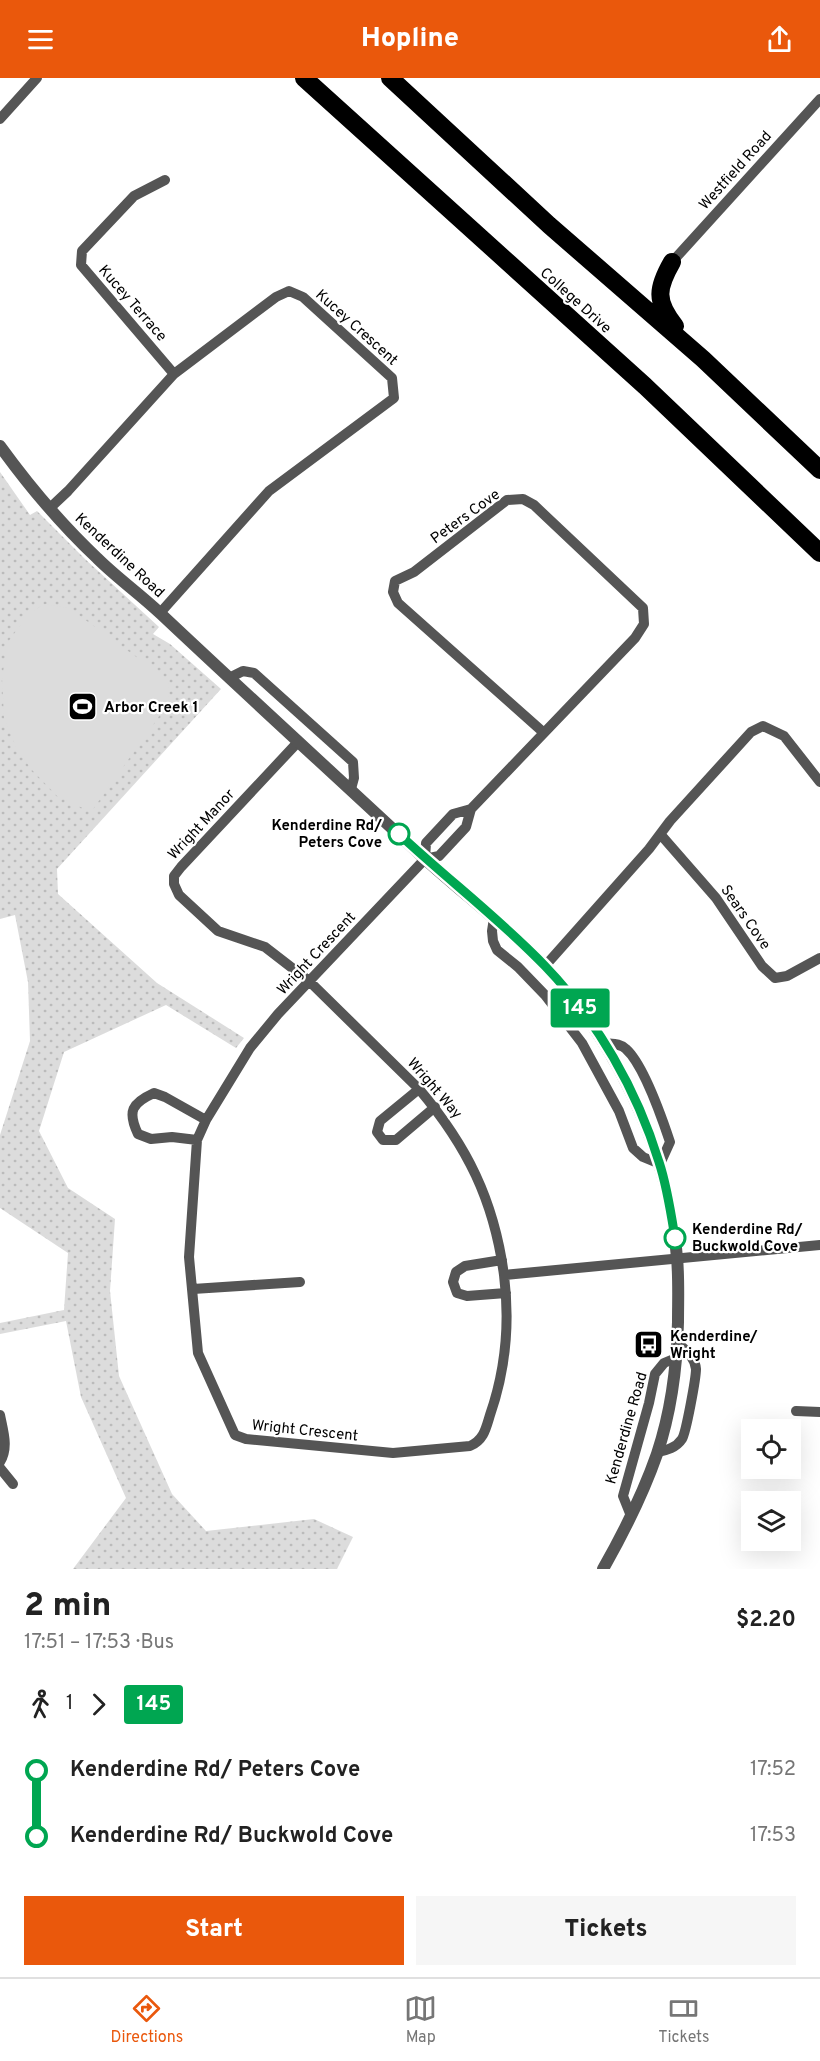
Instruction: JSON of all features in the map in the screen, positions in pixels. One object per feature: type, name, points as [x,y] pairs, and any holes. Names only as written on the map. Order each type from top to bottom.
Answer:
[{"type":"highway","name":"College Drive","points":[[304,78],[645,386],[820,553]]},
{"type":"highway","points":[[390,78],[549,225],[703,359],[820,470]]},
{"type":"highway","points":[[672,262],[660,287],[660,302],[667,316],[703,359]]},
{"type":"street","points":[[0,119],[37,78]]},
{"type":"street","name":"Westfield Road","points":[[672,262],[820,99]]},
{"type":"street","name":"Kucey Terrace","points":[[165,180],[134,196],[82,251],[81,265],[174,374]]},
{"type":"street","name":"Kucey Crescent","points":[[50,508],[174,374],[276,297],[289,291],[303,297],[392,378],[394,398],[268,491],[160,613]]},
{"type":"street","name":"Kenderdine Road","points":[[0,446],[26,482],[98,559],[160,613],[425,859],[494,918],[545,966],[577,1003],[622,1075],[643,1117],[660,1164],[677,1258],[677,1342],[669,1407],[657,1452],[630,1521],[603,1569]]},
{"type":"street","name":"Peters Cove","points":[[471,809],[453,814],[426,843],[425,859],[439,856],[442,853],[466,826],[471,809],[635,638],[644,624],[643,608],[534,505],[523,499],[507,500],[414,572],[395,581],[393,592],[398,603],[543,732]]},
{"type":"street","points":[[229,678],[243,671],[254,672],[353,762],[354,778],[351,789]]},
{"type":"street","points":[[545,966],[661,835],[670,821],[751,732],[763,726],[784,736],[820,782]]},
{"type":"street","name":"Wright Manor","points":[[298,742],[181,867],[174,876],[174,884],[179,894],[218,931],[265,947],[309,981]]},
{"type":"street","name":"Sears Cove","points":[[661,835],[716,898],[762,966],[775,978],[787,976],[820,958]]},
{"type":"street","name":"Wright Crescent","points":[[425,859],[278,1014],[250,1048],[206,1120],[197,1140],[189,1257],[198,1353],[235,1435],[246,1439],[393,1453],[467,1446],[474,1444],[482,1437],[497,1395],[505,1355],[507,1317],[504,1275]]},
{"type":"street","points":[[494,918],[492,931],[497,950],[518,967],[545,995],[582,1043],[619,1111],[633,1148],[643,1157],[660,1164]]},
{"type":"street","name":"Wright Way","points":[[309,981],[419,1089],[460,1142],[478,1178],[497,1233],[504,1275]]},
{"type":"street","name":"Kenderdine Road","points":[[604,1043],[620,1045],[627,1049],[645,1078],[670,1142],[660,1164]]},
{"type":"street","points":[[419,1089],[380,1121],[378,1132],[383,1140],[396,1140],[435,1107]]},
{"type":"street","points":[[197,1140],[172,1137],[151,1139],[138,1134],[132,1120],[133,1108],[140,1100],[154,1093],[206,1120]]},
{"type":"street","points":[[504,1275],[820,1245]]},
{"type":"street","points":[[502,1260],[465,1266],[456,1272],[453,1282],[457,1293],[467,1296],[506,1293]]},
{"type":"street","points":[[193,1289],[300,1282]]},
{"type":"street","points":[[657,1452],[671,1449],[682,1438],[690,1402],[696,1368],[692,1356],[677,1342]]},
{"type":"street","name":"Kenderdine Road","points":[[631,1516],[623,1496],[655,1374],[664,1363],[676,1358]]},
{"type":"street","points":[[796,1411],[820,1412]]},
{"type":"street","points":[[0,1415],[6,1443],[0,1462]]},
{"type":"street","points":[[0,1468],[13,1484]]},
{"type":"shaded area","points":[[0,472],[30,515],[37,511],[159,627],[153,634],[170,644],[221,689],[57,869],[58,894],[157,983],[244,1038],[236,1048],[166,1005],[64,1052],[39,1131],[68,1188],[115,1219],[110,1291],[119,1376],[172,1494],[206,1531],[314,1519],[353,1537],[337,1569],[73,1569],[126,1498],[81,1397],[66,1321],[0,1334],[0,1323],[64,1310],[68,1253],[0,1208],[0,1135],[30,1041],[28,982],[15,915],[0,919]]},
{"type":"shaded area","name":"Arbor Creek 1","points":[[45,604],[69,608],[168,680],[169,697],[158,718],[91,812],[57,796],[31,769],[16,747],[4,718],[2,678],[8,642],[29,613]]},
{"type":"bus line","name":"145","points":[[399,834],[545,966],[577,1003],[604,1043],[643,1117],[660,1164],[675,1238]]},
{"type":"place","name":"Arbor Creek 1","points":[[83,707]]},
{"type":"place","name":"Kenderdine Rd/ Peters Cove","points":[[399,834]]},
{"type":"place","name":"Kenderdine Rd/ Buckwold Cove","points":[[675,1238]]},
{"type":"place","name":"Kenderdine/ Wright","points":[[649,1345]]}]
